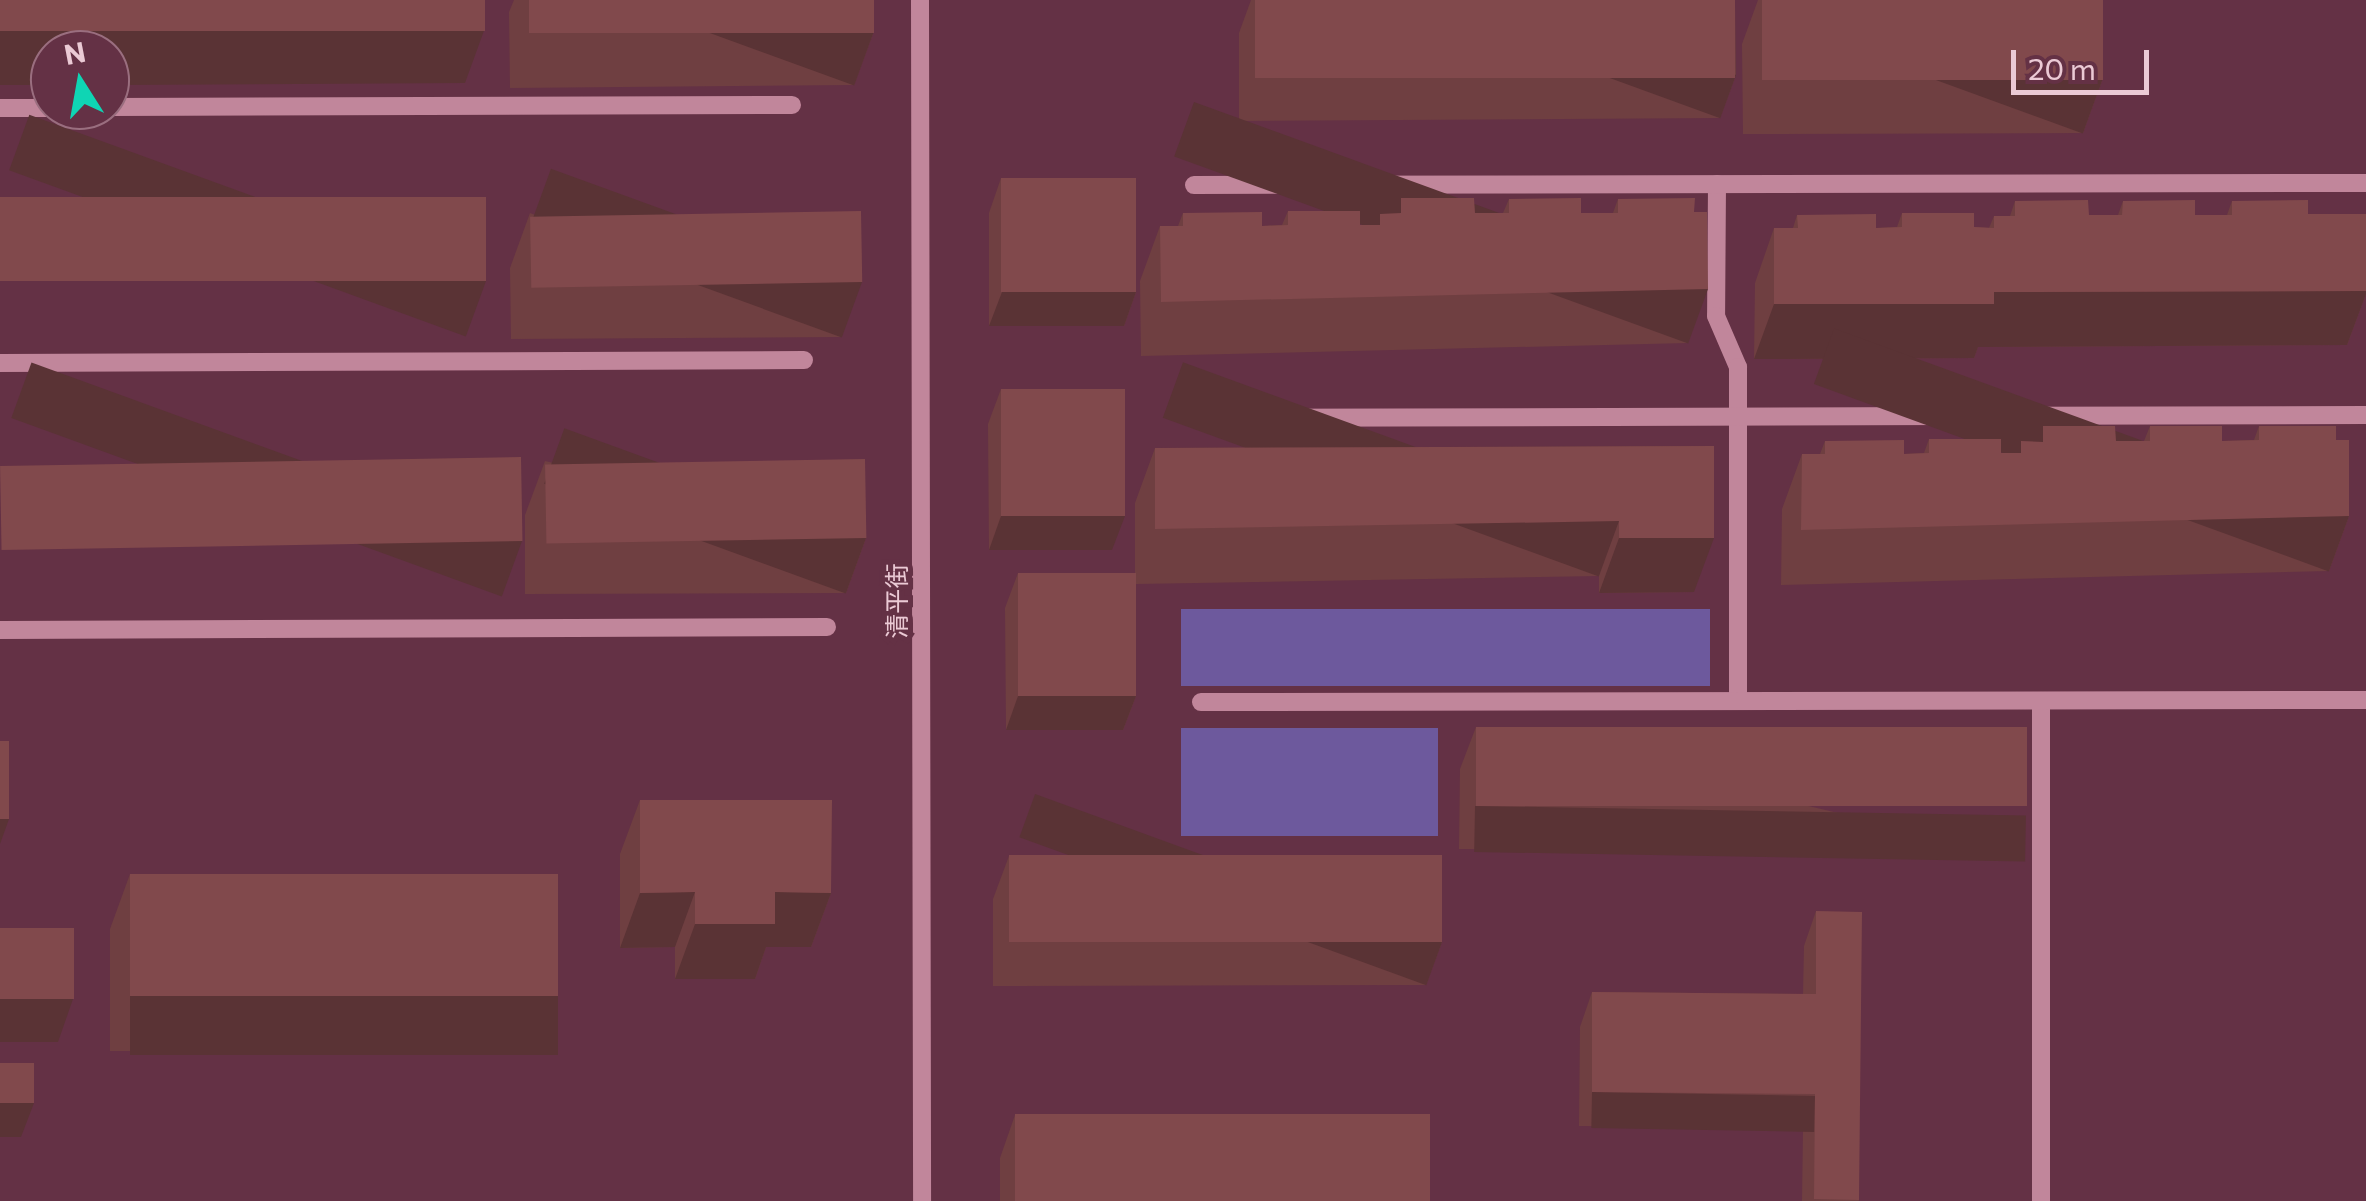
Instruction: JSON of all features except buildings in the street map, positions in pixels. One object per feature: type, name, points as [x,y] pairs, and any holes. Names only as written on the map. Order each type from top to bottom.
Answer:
[{"type":"street","name":"清平街","points":[[920,0],[922,1201]]},
{"type":"street","points":[[130,107],[792,104]]},
{"type":"street","points":[[0,108],[30,108]]},
{"type":"street","points":[[1194,186],[2366,183]]},
{"type":"street","points":[[1717,184],[1716,316],[1738,367],[1738,701]]},
{"type":"street","points":[[0,363],[804,360]]},
{"type":"street","points":[[1210,418],[2366,416]]},
{"type":"street","points":[[0,630],[827,627]]},
{"type":"street","points":[[2040,700],[2041,1201]]},
{"type":"street","points":[[1200,702],[2366,700]]},
{"type":"shaded area","points":[[1181,609],[1710,609],[1710,686],[1181,686]]},
{"type":"shaded area","points":[[1181,728],[1438,728],[1438,836],[1181,836]]}]
